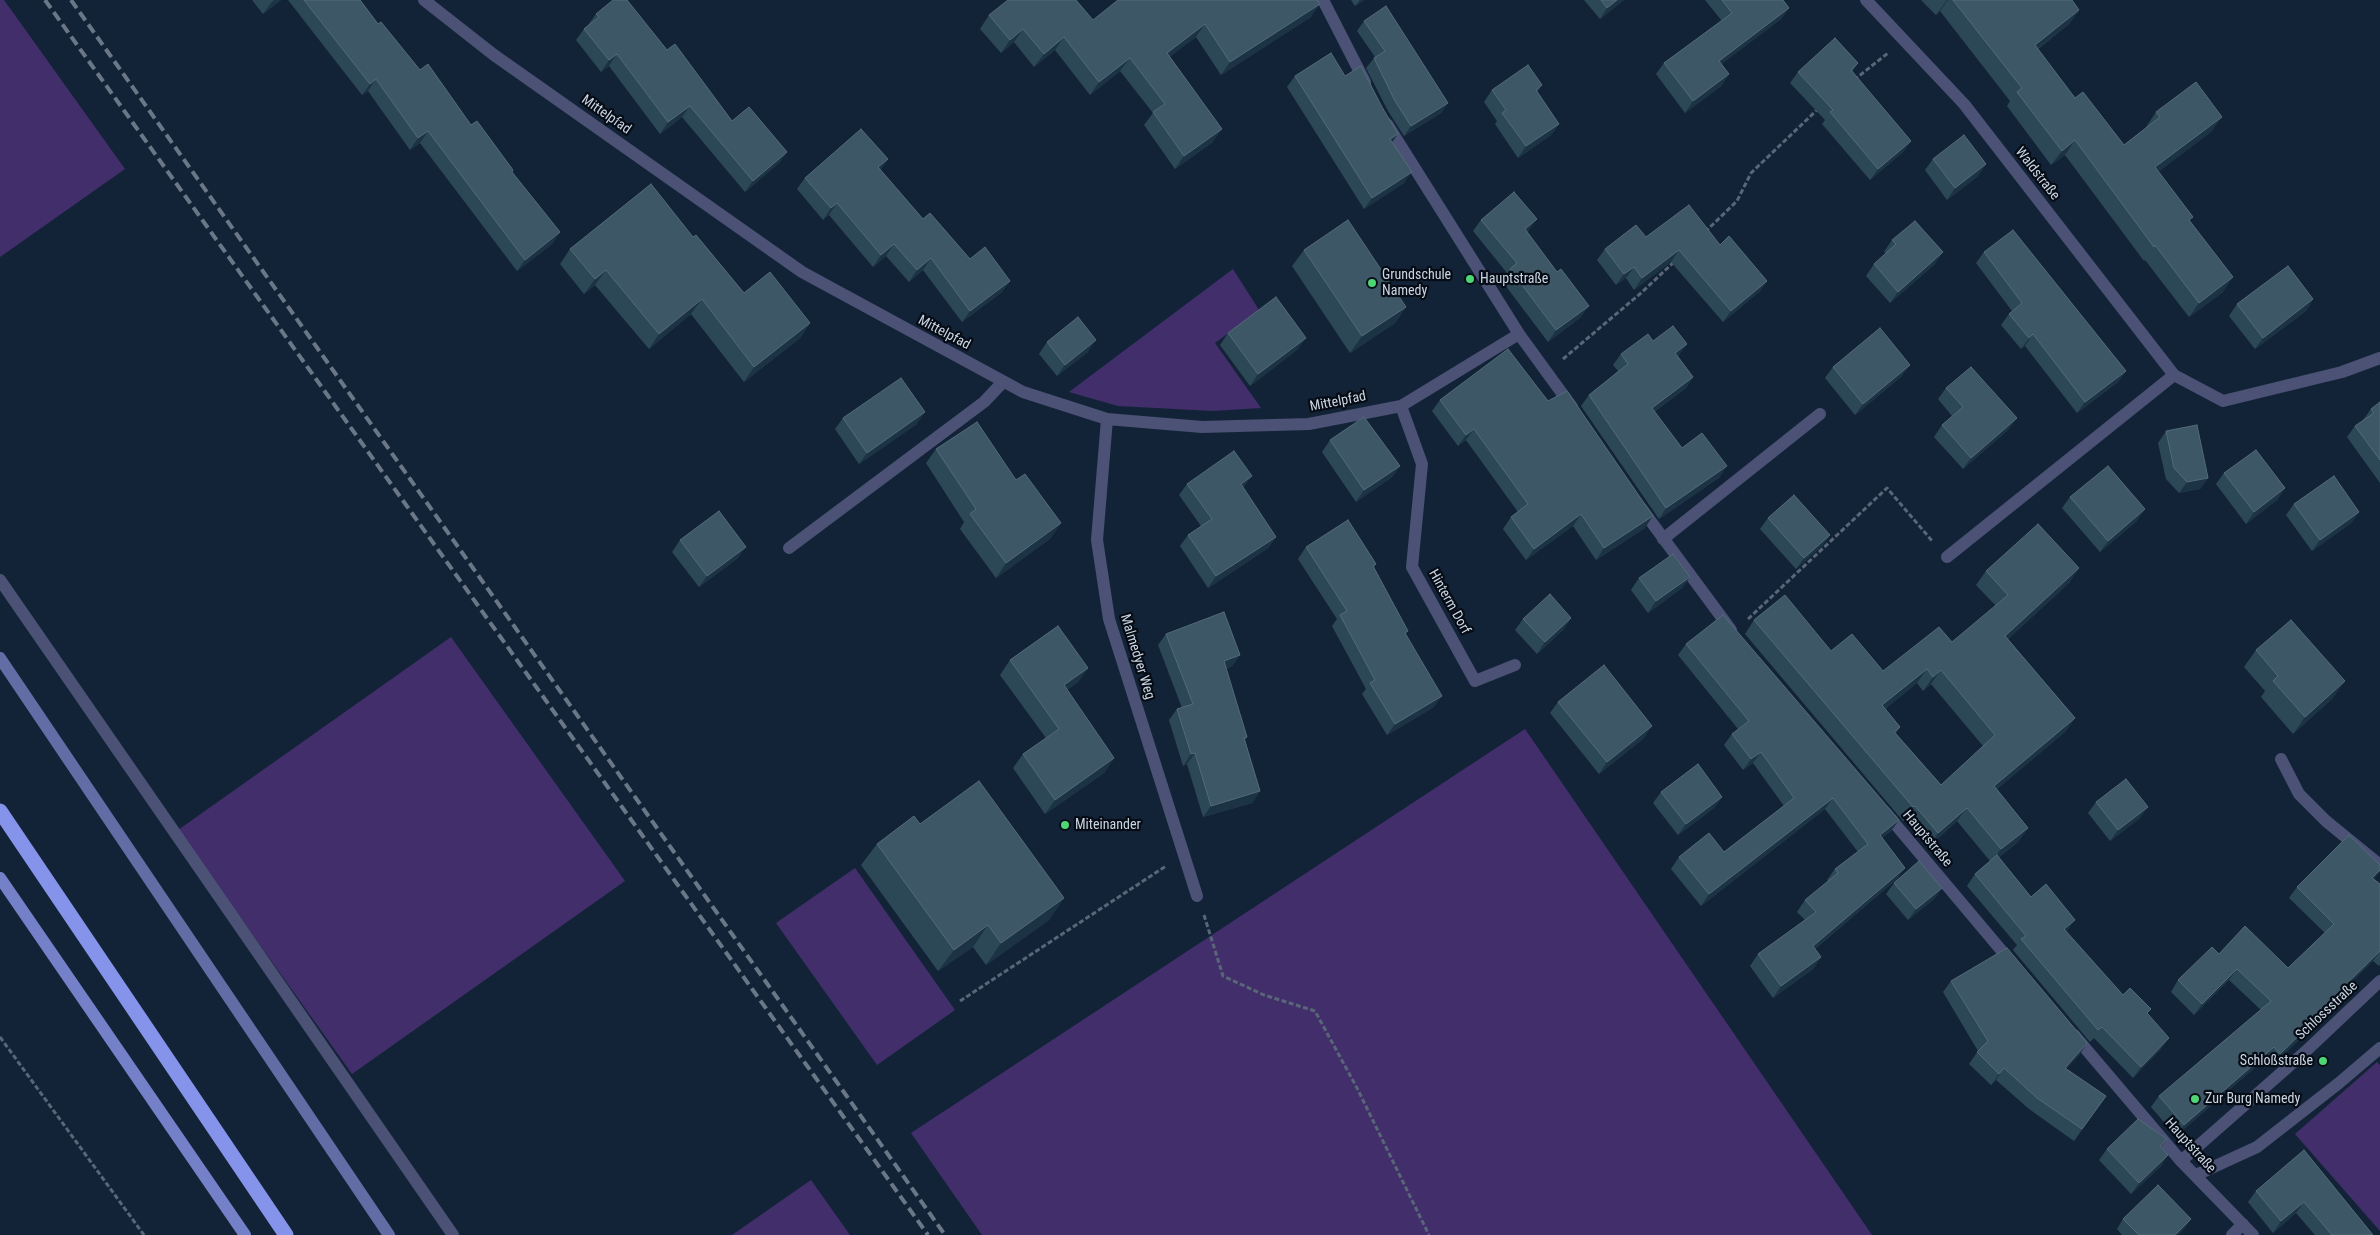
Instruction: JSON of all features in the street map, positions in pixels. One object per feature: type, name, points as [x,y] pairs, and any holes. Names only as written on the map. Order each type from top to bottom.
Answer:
[{"type":"highway","points":[[0,811],[286,1235]]},
{"type":"main road","points":[[0,878],[245,1235]]},
{"type":"street","name":"Mittelpfad","points":[[424,0],[494,55],[802,272],[1023,392],[1107,419],[1202,427],[1309,424],[1401,406],[1519,334]]},
{"type":"street","points":[[1323,0],[1372,97]]},
{"type":"street","name":"Waldstraße","points":[[1866,0],[1964,104],[2174,375],[2223,401],[2342,372],[2380,358]]},
{"type":"street","points":[[1381,115],[1519,334],[1582,421]]},
{"type":"street","points":[[1947,557],[2174,375]]},
{"type":"street","points":[[789,548],[984,402],[1003,382]]},
{"type":"street","name":"Hinterm Dorf","points":[[1401,406],[1422,464],[1412,567],[1475,681],[1515,665]]},
{"type":"street","points":[[1663,539],[1820,414]]},
{"type":"street","name":"Malmedyer Weg","points":[[1107,419],[1097,540],[1108,619],[1197,896]]},
{"type":"street","points":[[1632,494],[1736,637]]},
{"type":"street","points":[[0,580],[453,1235]]},
{"type":"street","points":[[0,658],[388,1235]]},
{"type":"street","points":[[2281,759],[2299,794],[2326,821],[2380,865]]},
{"type":"street","name":"Hauptstraße","points":[[1876,801],[2022,975]]},
{"type":"street","name":"Schlossstraße","points":[[2181,1161],[2305,1052],[2380,981]]},
{"type":"street","name":"Hauptstraße","points":[[2067,1027],[2181,1161],[2253,1235]]},
{"type":"street","points":[[2196,1175],[2258,1147],[2340,1083],[2380,1048]]},
{"type":"street","points":[[2232,1235],[2243,1224]]},
{"type":"path","points":[[1852,81],[1904,40]]},
{"type":"path","points":[[1701,236],[1737,201],[1751,173],[1823,105]]},
{"type":"path","points":[[1548,372],[1641,293],[1681,255]]},
{"type":"path","points":[[1736,637],[1887,488],[1947,557]]},
{"type":"path","points":[[960,1001],[1183,854]]},
{"type":"path","points":[[1197,896],[1223,976],[1264,995],[1315,1010],[1358,1088],[1428,1235]]},
{"type":"path","points":[[0,1037],[144,1235]]},
{"type":"shaded area","points":[[0,0],[4,0],[125,169],[0,257]]},
{"type":"shaded area","points":[[1233,269],[1259,310],[1215,343],[1261,408],[1213,411],[1118,406],[1069,392]]},
{"type":"shaded area","points":[[451,637],[625,881],[352,1074],[178,830]]},
{"type":"shaded area","points":[[1525,729],[1872,1235],[982,1235],[911,1133]]},
{"type":"shaded area","points":[[855,868],[955,1010],[877,1065],[776,923]]},
{"type":"shaded area","points":[[2377,1062],[2380,1065],[2380,1231],[2295,1134]]},
{"type":"shaded area","points":[[811,1180],[850,1235],[732,1235]]},
{"type":"building","points":[[304,0],[360,0],[378,24],[381,22],[420,70],[428,64],[471,125],[477,121],[513,170],[512,172],[560,232],[525,260],[428,131],[418,138],[376,79],[370,84]]},
{"type":"building","points":[[613,0],[627,0],[667,50],[675,44],[732,121],[749,107],[787,152],[753,181],[690,106],[668,122],[617,54],[609,60],[584,29],[599,17],[596,14]]},
{"type":"building","points":[[1008,0],[1076,0],[1093,20],[1118,0],[1317,0],[1320,4],[1230,62],[1205,24],[1167,53],[1222,129],[1184,156],[1153,112],[1165,104],[1130,58],[1099,82],[1064,37],[1044,54],[1023,29],[1010,40],[989,15]]},
{"type":"building","points":[[1601,0],[1617,0],[1607,8]]},
{"type":"building","points":[[1722,0],[1783,0],[1789,8],[1719,61],[1729,74],[1693,101],[1664,63],[1732,13]]},
{"type":"building","points":[[1953,0],[2072,0],[2079,10],[2035,45],[2075,98],[2083,92],[2124,145],[2160,117],[2156,112],[2196,82],[2222,117],[2155,167],[2193,217],[2189,220],[2233,277],[2199,303],[2155,245],[2154,247],[2075,140],[2062,151],[2017,92],[2022,88]]},
{"type":"building","points":[[1386,6],[1448,103],[1411,126],[1395,101],[1374,58],[1385,51],[1364,21]]},
{"type":"building","points":[[1835,38],[1858,63],[1851,70],[1911,141],[1878,169],[1830,112],[1833,110],[1798,72]]},
{"type":"building","points":[[1331,53],[1345,76],[1361,66],[1398,134],[1390,139],[1412,172],[1372,198],[1295,76]]},
{"type":"building","points":[[1528,65],[1542,85],[1536,90],[1559,124],[1526,146],[1502,113],[1506,110],[1492,90]]},
{"type":"building","points":[[861,129],[888,159],[878,167],[923,219],[930,213],[970,259],[985,247],[1010,281],[970,311],[931,258],[917,270],[894,244],[881,255],[837,203],[831,208],[805,178]]},
{"type":"building","points":[[1964,135],[1986,164],[1955,188],[1933,159]]},
{"type":"building","points":[[651,184],[693,237],[696,235],[744,293],[770,272],[810,323],[754,367],[702,299],[659,334],[606,270],[595,279],[570,249]]},
{"type":"building","points":[[1514,192],[1537,219],[1525,229],[1557,272],[1561,269],[1589,306],[1556,330],[1510,269],[1517,263],[1481,220]]},
{"type":"building","points":[[1689,205],[1720,245],[1729,236],[1767,281],[1731,311],[1679,250],[1642,278],[1634,267],[1624,274],[1605,249],[1636,225],[1646,237]]},
{"type":"building","points":[[1348,220],[1406,307],[1362,336],[1304,250]]},
{"type":"building","points":[[1915,221],[1943,252],[1898,292],[1874,264],[1896,244],[1892,240]]},
{"type":"building","points":[[2013,230],[2126,371],[2085,402],[2033,334],[2029,338],[2009,314],[2022,303],[1984,252]]},
{"type":"building","points":[[2288,266],[2313,299],[2263,338],[2237,304]]},
{"type":"building","points":[[1276,297],[1306,338],[1258,374],[1228,333]]},
{"type":"building","points":[[1078,317],[1096,340],[1065,365],[1047,342]]},
{"type":"building","points":[[1673,326],[1687,344],[1675,353],[1693,377],[1652,408],[1682,448],[1702,433],[1727,466],[1666,508],[1589,395],[1628,364],[1621,354],[1648,334],[1653,341]]},
{"type":"building","points":[[1880,328],[1910,365],[1863,404],[1833,367]]},
{"type":"building","points":[[1508,349],[1548,401],[1567,391],[1653,516],[1604,548],[1581,514],[1534,549],[1511,517],[1528,504],[1474,429],[1466,435],[1440,400]]},
{"type":"building","points":[[1971,367],[2017,418],[1971,458],[1942,425],[1963,407],[1946,388]]},
{"type":"building","points":[[901,378],[925,412],[867,453],[843,418]]},
{"type":"building","points":[[2380,402],[2380,460],[2355,426],[2374,413],[2371,409]]},
{"type":"building","points":[[1364,417],[1400,466],[1364,490],[1330,440]]},
{"type":"building","points":[[977,422],[1016,480],[1025,474],[1061,523],[1006,563],[970,514],[976,509],[936,449]]},
{"type":"building","points":[[2197,425],[2208,478],[2187,482],[2174,468],[2166,431]]},
{"type":"building","points":[[2256,450],[2285,488],[2254,512],[2224,473]]},
{"type":"building","points":[[1234,451],[1252,476],[1241,484],[1276,537],[1216,576],[1188,535],[1212,519],[1187,484]]},
{"type":"building","points":[[2108,466],[2145,509],[2108,541],[2070,497]]},
{"type":"building","points":[[2334,476],[2359,512],[2320,540],[2294,504]]},
{"type":"building","points":[[1794,495],[1830,535],[1804,558],[1768,518]]},
{"type":"building","points":[[719,511],[746,547],[707,576],[680,540]]},
{"type":"building","points":[[1348,520],[1376,564],[1373,566],[1408,631],[1405,633],[1442,696],[1395,724],[1370,683],[1375,680],[1340,615],[1347,611],[1306,547]]},
{"type":"building","points":[[2038,524],[2079,568],[2005,636],[2075,718],[1994,786],[2028,828],[2001,849],[1967,808],[1938,833],[1915,806],[1913,807],[1754,620],[1785,595],[1831,651],[1852,634],[1883,671],[1939,627],[1952,642],[2008,595],[1986,571]],"holes":[[[1927,669],[1933,677],[1941,670],[1995,735],[1941,785],[1894,732],[1900,727],[1882,705]]]},
{"type":"building","points":[[1673,554],[1690,577],[1656,601],[1639,578]]},
{"type":"building","points":[[1550,594],[1571,618],[1545,642],[1523,619]]},
{"type":"building","points":[[1224,612],[1240,655],[1224,661],[1247,737],[1244,738],[1260,791],[1211,806],[1195,753],[1191,754],[1177,709],[1193,704],[1166,634]]},
{"type":"building","points":[[1723,615],[1899,820],[1880,835],[1905,868],[1813,946],[1821,957],[1781,986],[1758,954],[1816,912],[1805,900],[1838,873],[1835,869],[1868,844],[1833,798],[1709,894],[1679,857],[1709,833],[1724,852],[1794,798],[1761,752],[1751,759],[1732,734],[1749,721],[1686,644]]},
{"type":"building","points":[[2291,620],[2345,681],[2305,717],[2273,681],[2278,676],[2256,650]]},
{"type":"building","points":[[1058,626],[1088,668],[1064,685],[1114,758],[1055,800],[1023,754],[1059,729],[1010,660]]},
{"type":"building","points":[[1604,665],[1652,726],[1607,762],[1558,702]]},
{"type":"building","points":[[1698,764],[1722,797],[1686,824],[1661,792]]},
{"type":"building","points":[[2126,779],[2148,807],[2118,830],[2096,802]]},
{"type":"building","points":[[979,781],[1064,898],[1001,943],[988,925],[954,950],[877,844],[914,816],[920,824]]},
{"type":"building","points":[[2349,835],[2380,865],[2380,870],[2372,878],[2380,884],[2380,951],[2330,1000],[2334,1003],[2314,1025],[2312,1023],[2280,1054],[2274,1047],[2184,1125],[2159,1096],[2271,1001],[2237,969],[2202,1004],[2178,980],[2212,947],[2219,954],[2245,926],[2288,968],[2334,924],[2297,887]]},
{"type":"building","points":[[1997,855],[2031,897],[2046,884],[2075,920],[2064,929],[2123,995],[2130,988],[2151,1009],[2147,1013],[2169,1038],[2141,1067],[2102,1027],[2098,1030],[2021,939],[2026,936],[1975,874]]},
{"type":"building","points":[[1919,861],[1942,888],[1916,909],[1894,883]]},
{"type":"building","points":[[2007,948],[2087,1043],[2065,1068],[2106,1096],[2082,1129],[2037,1098],[2004,1068],[1999,1074],[1977,1052],[1988,1041],[1951,981]]},
{"type":"building","points":[[2138,1119],[2167,1139],[2160,1146],[2168,1155],[2139,1183],[2107,1149]]},
{"type":"building","points":[[2304,1150],[2373,1235],[2332,1235],[2304,1202],[2281,1221],[2256,1191]]},
{"type":"building","points":[[2158,1185],[2191,1219],[2175,1235],[2139,1235],[2123,1219]]},
{"type":"railway","points":[[45,0],[928,1235]]},
{"type":"railway","points":[[71,0],[945,1235]]},
{"type":"place","name":"Hauptstraße","points":[[1470,279]]},
{"type":"place","name":"Grundschule Namedy","points":[[1372,283]]},
{"type":"place","name":"Miteinander","points":[[1065,825]]},
{"type":"place","name":"Schloßstraße","points":[[2323,1061]]},
{"type":"place","name":"Zur Burg Namedy","points":[[2195,1099]]}]
